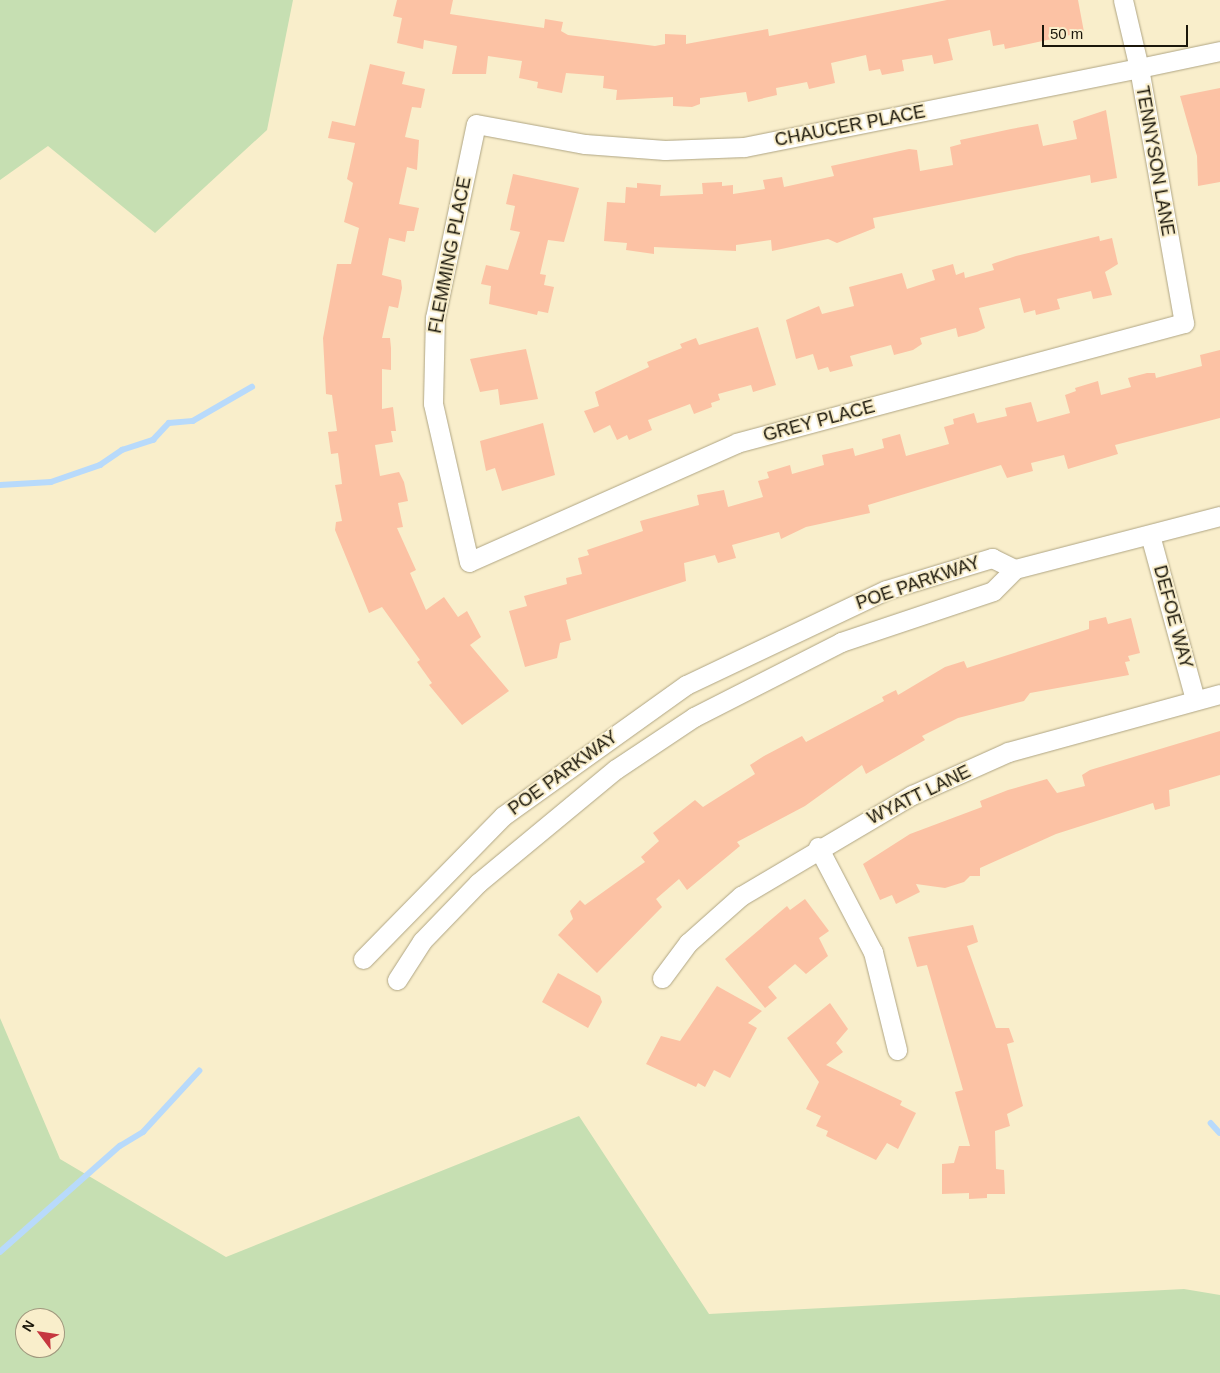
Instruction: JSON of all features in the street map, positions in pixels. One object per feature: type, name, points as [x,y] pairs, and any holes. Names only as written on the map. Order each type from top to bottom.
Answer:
[{"type":"street","name":"TENNYSON LANE","points":[[1123,0],[1139,68],[1184,323]]},
{"type":"street","name":"CHAUCER PLACE","points":[[476,124],[585,144],[665,150],[744,147],[1220,51]]},
{"type":"street","name":"FLEMMING PLACE","points":[[470,562],[433,393],[434,318],[476,124]]},
{"type":"street","name":"GREY PLACE","points":[[470,562],[737,443],[1184,323]]},
{"type":"street","points":[[1015,569],[1220,516]]},
{"type":"street","name":"DEFOE WAY","points":[[1150,535],[1195,700]]},
{"type":"street","name":"POE PARKWAY","points":[[363,959],[503,816],[686,685],[886,590],[992,558],[1015,569],[993,591],[841,642],[694,718],[624,764],[478,882],[422,941],[397,980]]},
{"type":"street","name":"WYATT LANE","points":[[662,978],[688,943],[741,896],[818,847],[912,795],[1008,752],[1220,694]]},
{"type":"street","points":[[818,847],[873,952],[897,1050]]},
{"type":"green space","points":[[0,0],[293,0],[267,130],[155,233],[48,146],[0,180]]},
{"type":"green space","points":[[0,1018],[60,1159],[226,1257],[579,1116],[709,1314],[1184,1289],[1220,1295],[1220,1373],[0,1373]]},
{"type":"building","points":[[397,0],[453,0],[450,14],[544,28],[545,19],[563,22],[561,31],[568,35],[655,46],[665,44],[665,34],[686,35],[686,44],[768,29],[769,36],[947,0],[1078,0],[1084,32],[1005,49],[1004,44],[993,46],[990,30],[948,39],[953,60],[934,64],[932,55],[902,60],[904,71],[882,75],[880,69],[869,71],[866,55],[831,63],[835,83],[809,89],[807,82],[776,88],[777,95],[748,102],[746,92],[700,98],[700,104],[692,107],[673,106],[673,97],[616,100],[617,90],[603,88],[604,76],[566,73],[562,93],[537,88],[538,82],[519,78],[522,61],[488,56],[486,74],[452,74],[457,46],[424,40],[423,49],[397,43],[402,18],[393,16]]},
{"type":"building","points":[[370,64],[405,72],[402,84],[425,89],[421,108],[412,107],[405,137],[419,140],[417,170],[407,167],[399,204],[419,208],[414,231],[407,231],[405,242],[389,238],[382,275],[401,280],[402,288],[398,308],[389,306],[382,338],[390,338],[391,370],[382,369],[382,409],[393,407],[396,431],[391,431],[393,442],[375,445],[380,476],[399,472],[404,482],[408,501],[398,503],[403,527],[397,528],[416,570],[410,573],[426,610],[444,597],[458,617],[467,611],[481,637],[470,645],[509,691],[462,725],[429,685],[432,683],[417,662],[420,660],[382,607],[369,613],[335,530],[336,522],[342,521],[335,485],[342,484],[338,453],[331,454],[328,432],[337,431],[332,395],[326,394],[323,338],[337,264],[351,264],[359,228],[344,222],[353,183],[347,179],[355,143],[328,138],[332,121],[355,126]]},
{"type":"building","points":[[1220,88],[1220,182],[1198,186],[1197,156],[1180,96]]},
{"type":"building","points":[[1106,110],[1117,178],[1091,183],[1090,175],[873,218],[875,228],[837,243],[828,239],[772,251],[771,240],[736,245],[736,251],[654,247],[654,254],[626,250],[627,243],[604,241],[607,202],[625,203],[626,187],[637,188],[637,183],[661,185],[660,196],[703,194],[702,183],[722,182],[722,186],[733,185],[733,194],[765,189],[763,180],[782,177],[784,187],[834,176],[831,166],[909,149],[917,150],[920,171],[953,165],[950,147],[961,144],[960,140],[1011,129],[1038,124],[1043,146],[1077,139],[1073,121]]},
{"type":"building","points":[[513,174],[579,188],[564,242],[548,240],[540,274],[546,275],[544,285],[554,287],[548,313],[538,311],[537,315],[489,304],[491,286],[481,284],[486,265],[508,270],[520,232],[510,230],[515,206],[506,204]]},
{"type":"building","points":[[1099,236],[1100,241],[1112,238],[1118,264],[1105,272],[1112,295],[1093,299],[1091,291],[1057,299],[1060,309],[1036,315],[1035,310],[1024,313],[1020,298],[979,308],[985,328],[977,332],[958,337],[956,328],[920,338],[922,344],[913,350],[894,355],[891,345],[850,356],[853,366],[830,372],[828,367],[818,370],[813,354],[796,359],[786,320],[819,306],[822,314],[854,306],[849,287],[902,273],[907,289],[935,280],[932,270],[953,264],[956,275],[964,272],[965,278],[994,270],[992,264],[1016,256]]},
{"type":"building","points":[[758,327],[776,385],[753,392],[751,385],[718,394],[720,400],[711,403],[712,407],[694,414],[690,404],[648,420],[652,430],[629,440],[627,435],[617,440],[610,425],[594,433],[584,411],[599,406],[595,392],[649,367],[647,362],[682,348],[680,344],[696,338],[699,345]]},
{"type":"building","points":[[526,349],[538,399],[500,405],[498,389],[480,392],[470,359]]},
{"type":"building","points":[[1220,350],[1220,418],[1115,445],[1118,454],[1068,469],[1064,455],[1031,463],[1033,471],[1007,478],[1001,465],[868,505],[870,513],[806,527],[781,539],[779,532],[732,545],[736,558],[718,563],[715,555],[684,563],[686,581],[566,620],[571,640],[560,643],[557,658],[525,667],[509,611],[527,606],[524,596],[567,584],[566,578],[582,574],[578,558],[589,555],[587,550],[643,531],[640,521],[699,505],[697,495],[724,490],[728,507],[763,497],[758,481],[769,478],[767,472],[790,465],[792,474],[824,465],[822,455],[853,448],[855,456],[884,448],[882,439],[900,434],[906,456],[949,444],[944,427],[954,424],[953,419],[974,413],[977,423],[1007,416],[1005,408],[1031,402],[1037,422],[1070,413],[1065,395],[1076,391],[1075,388],[1098,381],[1101,395],[1131,387],[1128,378],[1155,373],[1156,378],[1202,366],[1200,355]]},
{"type":"building","points":[[543,423],[555,475],[502,491],[495,468],[486,471],[480,441]]},
{"type":"building","points":[[1106,617],[1108,624],[1131,618],[1140,653],[1128,656],[1130,661],[1125,662],[1129,675],[1030,693],[1024,701],[958,718],[922,736],[925,740],[866,774],[862,765],[805,806],[737,842],[740,846],[687,890],[679,879],[656,899],[662,907],[597,973],[558,935],[573,919],[570,911],[580,900],[585,905],[645,862],[641,857],[659,841],[653,833],[695,800],[703,807],[755,774],[750,765],[764,756],[802,736],[806,742],[884,701],[882,697],[896,690],[898,695],[945,667],[964,661],[967,668],[1089,629],[1089,621]]},
{"type":"building","points":[[1220,731],[1220,775],[1169,790],[1170,806],[1155,810],[1153,803],[1056,834],[980,868],[980,876],[970,876],[964,882],[945,888],[916,884],[920,892],[896,904],[892,895],[880,900],[863,864],[910,834],[982,807],[980,801],[1008,790],[1047,779],[1057,793],[1085,786],[1082,775],[1090,770]]},
{"type":"building","points":[[805,899],[829,931],[819,938],[828,956],[806,974],[795,964],[768,987],[777,998],[765,1008],[725,959],[787,906],[790,910]]},
{"type":"building","points":[[973,925],[978,942],[967,946],[996,1028],[1009,1028],[1014,1042],[1007,1044],[1023,1106],[1007,1114],[1010,1126],[995,1131],[996,1169],[1004,1170],[1005,1194],[987,1194],[987,1198],[969,1199],[969,1193],[942,1194],[942,1164],[954,1163],[959,1146],[970,1146],[955,1092],[963,1090],[927,965],[917,967],[908,937]]},
{"type":"building","points":[[558,973],[600,996],[602,1002],[588,1028],[542,1002]]},
{"type":"building","points":[[717,986],[762,1011],[748,1023],[757,1028],[730,1078],[714,1070],[705,1087],[698,1083],[696,1087],[646,1064],[661,1036],[680,1041]]},
{"type":"building","points":[[830,1003],[848,1029],[836,1043],[843,1052],[826,1065],[902,1101],[900,1105],[916,1113],[898,1149],[887,1143],[876,1160],[826,1136],[828,1131],[816,1126],[821,1116],[806,1109],[819,1082],[787,1038]]},
{"type":"waterway","points":[[0,485],[51,482],[100,465],[122,450],[153,440],[169,423],[193,421],[252,387]]},
{"type":"waterway","points":[[0,1252],[120,1146],[143,1132],[199,1071]]},
{"type":"waterway","points":[[1211,1123],[1220,1133]]}]
